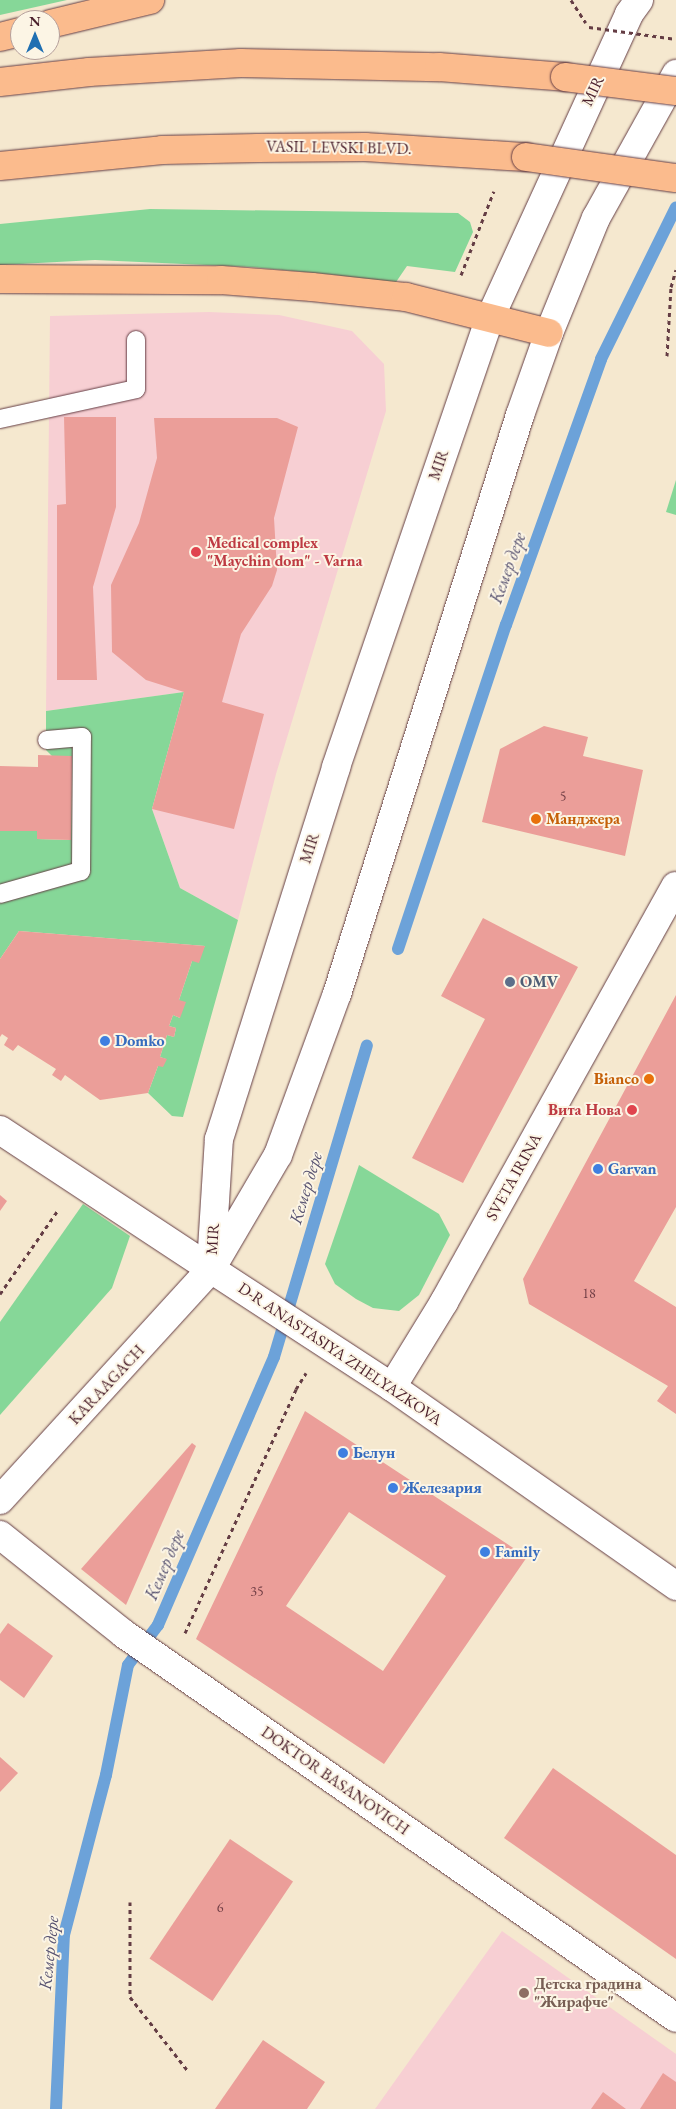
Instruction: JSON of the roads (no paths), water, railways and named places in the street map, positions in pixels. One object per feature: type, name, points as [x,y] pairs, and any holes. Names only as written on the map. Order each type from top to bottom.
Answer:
[{"type":"highway","points":[[60,22],[150,0]]},
{"type":"highway","points":[[0,82],[89,72],[241,63],[439,67],[565,77],[676,91]]},
{"type":"highway","name":"VASIL LEVSKI BLVD.","points":[[0,166],[162,150],[365,147],[526,157],[676,178]]},
{"type":"highway","points":[[0,278],[203,279],[312,287],[406,297],[549,333]]},
{"type":"street","name":"MIR","points":[[211,1269],[219,1139],[339,757],[490,318],[628,14],[639,0]]},
{"type":"street","name":"MIR","points":[[211,1269],[278,1155],[337,994],[520,415],[549,333],[596,218],[676,74]]},
{"type":"street","name":"SVETA IRINA","points":[[392,1387],[444,1302],[676,886]]},
{"type":"street","name":"D-R ANASTASIYA ZHELYAZKOVA","points":[[0,1130],[78,1183],[392,1387],[676,1586]]},
{"type":"street","name":"KARAAGACH","points":[[0,1500],[211,1269]]},
{"type":"street","name":"DOKTOR BASANOVICH","points":[[0,1535],[124,1634],[676,2018]]},
{"type":"lane","points":[[0,419],[136,389],[136,340]]},
{"type":"lane","points":[[0,894],[81,871],[82,737],[47,740]]},
{"type":"waterway","name":"Кемер дере","points":[[398,949],[506,625],[601,359],[676,207]]},
{"type":"waterway","name":"Кемер дере","points":[[56,2109],[64,1935],[106,1775],[128,1665],[158,1625],[274,1357],[367,1046]]},
{"type":"place","name":"Medical complex \"Maychin dom\" - Varna","points":[[196,552]]},
{"type":"place","name":"Манджера","points":[[536,819]]},
{"type":"place","name":"OMV","points":[[510,982]]},
{"type":"place","name":"Domko","points":[[105,1041]]},
{"type":"place","name":"Bianco","points":[[649,1079]]},
{"type":"place","name":"Вита Нова","points":[[632,1110]]},
{"type":"place","name":"Garvan","points":[[598,1169]]},
{"type":"place","name":"Белун","points":[[343,1453]]},
{"type":"place","name":"Железария","points":[[393,1488]]},
{"type":"place","name":"Family","points":[[485,1552]]},
{"type":"place","name":"Детска градина \"Жирафче\"","points":[[524,1993]]}]
